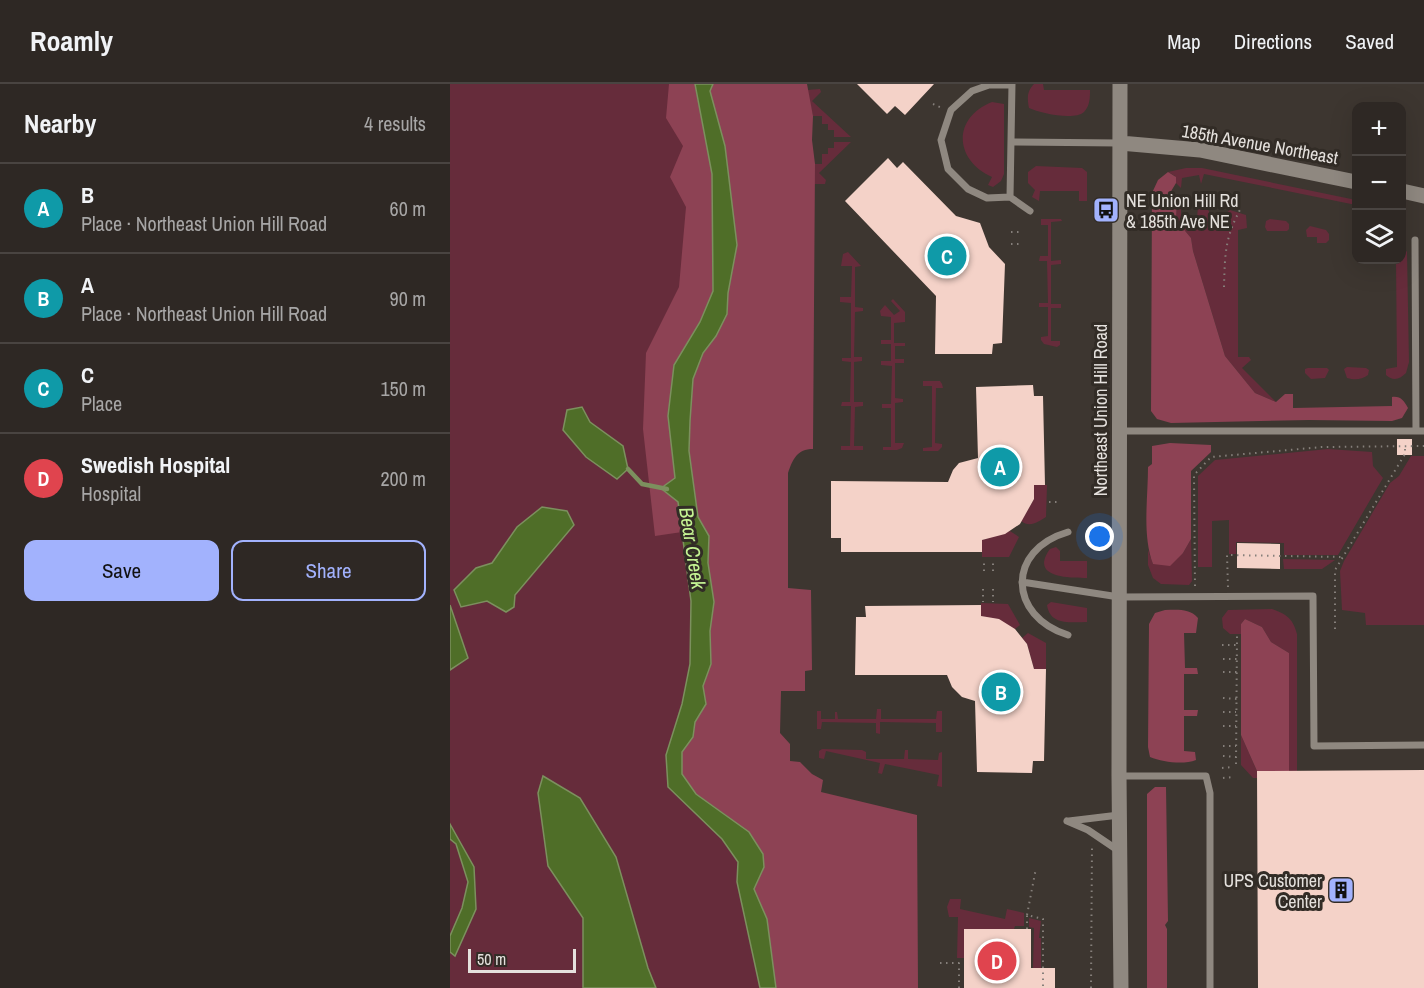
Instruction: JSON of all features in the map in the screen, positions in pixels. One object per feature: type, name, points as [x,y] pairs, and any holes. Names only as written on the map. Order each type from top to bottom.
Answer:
[{"type":"main road","name":"Northeast Union Hill Road","points":[[1120,84],[1120,988]]},
{"type":"main road","name":"185th Avenue Northeast","points":[[1120,143],[1200,150],[1352,181]]},
{"type":"main road","points":[[1406,192],[1424,195]]},
{"type":"lane","points":[[1010,197],[1012,85],[989,85],[972,91],[951,110],[941,140],[948,169],[968,189],[987,198],[1010,197],[1030,211]]},
{"type":"lane","points":[[1011,141],[1120,143]]},
{"type":"lane","points":[[1120,431],[1420,431],[1415,240]]},
{"type":"lane","points":[[1068,532],[1054,536],[1038,546],[1027,559],[1022,582],[1027,604],[1036,617],[1054,630],[1068,635]]},
{"type":"lane","points":[[1022,582],[1119,597],[1313,596],[1314,746],[1424,745]]},
{"type":"lane","points":[[1119,776],[1206,776],[1210,793],[1210,988]]},
{"type":"lane","points":[[1119,814],[1067,821],[1088,830],[1120,851]]},
{"type":"path","points":[[933,104],[945,109]]},
{"type":"path","points":[[1224,287],[1225,253],[1230,227],[1242,206]]},
{"type":"path","points":[[1011,232],[1022,232]]},
{"type":"path","points":[[1011,244],[1021,244]]},
{"type":"path","points":[[1195,598],[1194,475],[1211,457],[1322,447],[1424,446]]},
{"type":"path","points":[[1335,629],[1335,570],[1405,454]]},
{"type":"path","points":[[1049,502],[1061,502]]},
{"type":"path","points":[[1228,597],[1227,555],[1342,557]]},
{"type":"path","points":[[984,559],[984,571]]},
{"type":"path","points":[[993,559],[993,571]]},
{"type":"path","points":[[983,589],[983,602]]},
{"type":"path","points":[[993,589],[993,602]]},
{"type":"path","points":[[1222,768],[1235,766],[1237,636]]},
{"type":"path","points":[[1222,645],[1237,645]]},
{"type":"path","points":[[1223,659],[1237,659]]},
{"type":"path","points":[[1223,672],[1237,672]]},
{"type":"path","points":[[1223,698],[1237,699]]},
{"type":"path","points":[[1223,712],[1236,712]]},
{"type":"path","points":[[1223,726],[1236,726]]},
{"type":"path","points":[[1223,746],[1236,746]]},
{"type":"path","points":[[1223,756],[1236,757]]},
{"type":"path","points":[[1223,778],[1233,777]]},
{"type":"path","points":[[1091,988],[1092,841]]},
{"type":"path","points":[[1027,929],[1027,915],[1036,868]]},
{"type":"path","points":[[1027,915],[1043,919],[1043,988]]},
{"type":"path","points":[[940,963],[964,963]]},
{"type":"path","points":[[959,963],[959,988]]},
{"type":"shaded area","points":[[450,84],[695,84],[700,322],[674,365],[668,416],[691,601],[690,664],[668,787],[722,839],[738,862],[737,882],[760,988],[450,988]]},
{"type":"shaded area","points":[[669,84],[695,84],[712,174],[713,292],[700,322],[674,365],[668,416],[682,532],[655,536],[643,429],[646,353],[679,287],[686,207],[670,177],[683,146],[666,118]]},
{"type":"shaded area","points":[[713,84],[807,84],[813,116],[812,140],[815,164],[813,449],[799,453],[788,473],[788,588],[811,590],[812,670],[805,671],[805,691],[781,691],[780,733],[790,744],[790,761],[800,762],[812,774],[823,780],[821,792],[917,815],[918,988],[776,988],[767,919],[754,889],[764,867],[726,815],[696,794],[682,774],[682,752],[693,737],[695,722],[706,704],[703,686],[711,664],[710,631],[714,602],[708,563],[709,536],[698,517],[689,451],[693,379],[703,353],[716,336],[727,314],[728,293],[737,245],[725,146],[710,91]]},
{"type":"shaded area","points":[[1034,84],[1043,84],[1044,90],[1090,90],[1087,107],[1084,112],[1073,116],[1049,114],[1029,108],[1028,95]]},
{"type":"shaded area","points":[[820,89],[821,92],[812,101],[851,137],[834,137],[834,130],[828,130],[828,124],[822,124],[822,116],[813,116],[807,90]]},
{"type":"shaded area","points":[[992,102],[1004,104],[1004,174],[1001,181],[993,187],[988,185],[992,177],[979,170],[970,160],[963,139],[964,128],[970,118],[979,109]]},
{"type":"shaded area","points":[[834,142],[851,142],[819,173],[826,180],[825,184],[814,184],[815,164],[822,164],[822,154],[828,154],[828,148],[834,148]]},
{"type":"shaded area","points":[[1036,166],[1082,168],[1087,172],[1087,201],[1079,201],[1079,191],[1040,191],[1039,201],[1032,197],[1035,190],[1028,183],[1028,172]]},
{"type":"shaded area","points":[[1186,168],[1202,168],[1352,199],[1352,204],[1204,174],[1201,184],[1199,175],[1182,178],[1181,188],[1176,183],[1175,176],[1168,172]]},
{"type":"shaded area","points":[[1168,172],[1176,177],[1176,183],[1170,193],[1177,199],[1176,220],[1191,238],[1225,356],[1255,393],[1276,402],[1285,394],[1293,394],[1293,408],[1392,406],[1392,397],[1398,397],[1408,408],[1402,418],[1392,421],[1171,423],[1157,419],[1151,411],[1152,193],[1158,180]]},
{"type":"shaded area","points":[[1177,199],[1181,202],[1181,217],[1197,218],[1198,207],[1209,211],[1209,219],[1225,220],[1225,214],[1230,210],[1246,215],[1247,228],[1238,230],[1238,357],[1249,357],[1251,360],[1242,368],[1276,402],[1255,393],[1225,356],[1191,238],[1176,220]]},
{"type":"shaded area","points":[[1041,219],[1061,219],[1062,221],[1051,222],[1051,261],[1061,260],[1061,264],[1051,265],[1051,304],[1061,304],[1061,308],[1051,308],[1051,341],[1060,341],[1057,347],[1044,344],[1041,340],[1041,337],[1048,336],[1048,307],[1039,307],[1039,303],[1048,303],[1047,261],[1039,261],[1040,256],[1048,256],[1048,225],[1041,225]]},
{"type":"shaded area","points":[[1270,219],[1286,221],[1289,229],[1287,231],[1267,231],[1266,221]]},
{"type":"shaded area","points":[[1310,226],[1326,230],[1329,240],[1326,243],[1317,243],[1317,237],[1307,237],[1306,230]]},
{"type":"shaded area","points":[[1406,251],[1409,362],[1406,373],[1398,378],[1394,379],[1386,375],[1386,369],[1397,367],[1396,264],[1406,264]]},
{"type":"shaded area","points":[[848,252],[861,266],[855,267],[855,307],[863,308],[863,311],[855,312],[854,357],[862,357],[862,361],[854,362],[854,402],[863,402],[863,406],[855,407],[854,446],[863,446],[863,450],[841,450],[841,446],[850,446],[851,406],[841,406],[842,402],[850,402],[851,362],[842,361],[842,358],[851,358],[851,303],[840,302],[840,297],[851,297],[852,266],[841,266],[843,254]]},
{"type":"shaded area","points":[[893,299],[905,312],[905,322],[894,323],[894,343],[905,343],[905,346],[895,346],[895,359],[904,359],[904,363],[895,363],[895,398],[903,399],[903,402],[895,403],[895,443],[904,443],[902,448],[897,450],[883,450],[883,447],[891,447],[891,408],[882,408],[882,404],[891,404],[892,366],[881,365],[881,361],[891,361],[891,344],[881,344],[881,340],[891,340],[891,317],[881,316],[880,311],[885,305],[894,315],[900,311],[891,301]]},
{"type":"shaded area","points":[[1347,367],[1366,368],[1369,370],[1368,375],[1358,379],[1347,378],[1344,369]]},
{"type":"shaded area","points":[[1327,368],[1329,370],[1325,378],[1311,379],[1305,373],[1305,369]]},
{"type":"shaded area","points":[[923,381],[940,381],[943,388],[936,388],[935,443],[942,444],[938,451],[923,451],[923,448],[932,447],[932,386],[923,386]]},
{"type":"shaded area","points":[[1170,443],[1211,445],[1211,452],[1191,471],[1191,539],[1183,553],[1170,566],[1153,564],[1146,517],[1148,467],[1152,464],[1152,446]]},
{"type":"shaded area","points":[[1328,449],[1372,452],[1373,466],[1383,478],[1338,555],[1284,555],[1284,543],[1236,542],[1236,554],[1229,554],[1229,520],[1212,521],[1212,567],[1198,567],[1198,476],[1215,460]]},
{"type":"shaded area","points":[[1411,456],[1424,456],[1424,625],[1366,625],[1365,613],[1342,610],[1340,571],[1390,483],[1399,476]]},
{"type":"shaded area","points":[[1034,485],[1047,485],[1046,517],[1034,524],[1028,524],[1021,521],[1034,499]]},
{"type":"shaded area","points":[[1010,531],[1019,537],[1009,557],[982,557],[982,540]]},
{"type":"shaded area","points":[[1191,539],[1192,581],[1189,585],[1161,584],[1153,578],[1148,565],[1148,550],[1153,564],[1183,553]]},
{"type":"shaded area","points":[[1056,547],[1060,551],[1060,561],[1087,561],[1087,578],[1071,578],[1048,571],[1044,566],[1045,559],[1050,549]]},
{"type":"shaded area","points":[[1283,559],[1335,560],[1322,569],[1284,569]]},
{"type":"shaded area","points":[[1051,602],[1087,608],[1087,622],[1057,620],[1049,612],[1047,605]]},
{"type":"shaded area","points":[[981,603],[1008,604],[1020,625],[1015,629],[981,616]]},
{"type":"shaded area","points":[[1272,609],[1289,618],[1297,634],[1297,771],[1289,771],[1289,653],[1271,642],[1262,627],[1245,619],[1241,624],[1241,634],[1230,634],[1223,628],[1222,618],[1228,610]]},
{"type":"shaded area","points":[[1165,610],[1187,611],[1198,618],[1196,633],[1184,633],[1185,668],[1197,668],[1198,674],[1184,674],[1184,710],[1198,710],[1197,716],[1184,716],[1184,751],[1195,752],[1196,760],[1191,762],[1155,759],[1150,757],[1148,747],[1149,624],[1155,613]]},
{"type":"shaded area","points":[[1245,619],[1262,627],[1271,642],[1289,653],[1289,771],[1257,771],[1241,735],[1241,624]]},
{"type":"shaded area","points":[[1028,633],[1046,643],[1046,669],[1034,669],[1027,644],[1022,638]]},
{"type":"shaded area","points":[[877,709],[881,709],[881,719],[936,719],[937,711],[942,711],[942,732],[936,732],[936,723],[880,722],[880,734],[876,733],[876,723],[822,722],[821,729],[817,729],[817,711],[821,711],[821,719],[835,719],[835,712],[837,712],[838,719],[876,719]]},
{"type":"shaded area","points":[[1241,735],[1257,771],[1257,778],[1253,778],[1241,765]]},
{"type":"shaded area","points":[[822,749],[862,750],[866,752],[866,759],[904,759],[905,750],[908,750],[908,759],[938,760],[939,753],[942,752],[942,787],[937,786],[939,775],[885,764],[882,774],[878,773],[880,763],[826,751],[824,759],[819,758],[819,751]]},
{"type":"shaded area","points":[[1155,787],[1166,787],[1167,988],[1147,988],[1147,794]]},
{"type":"shaded area","points":[[950,899],[961,899],[960,909],[1005,919],[1007,909],[1024,913],[1024,926],[1015,926],[1014,929],[964,929],[964,958],[957,958],[958,917],[949,917],[947,907]]},
{"type":"shaded area","points":[[1029,918],[1041,921],[1039,938],[1041,938],[1041,968],[1033,968],[1034,928],[1029,927]]},
{"type":"water","name":"Bear Creek","points":[[695,84],[713,84],[710,91],[725,146],[737,245],[728,293],[727,314],[716,336],[703,353],[693,379],[689,451],[698,517],[709,536],[708,563],[714,602],[710,631],[711,664],[703,686],[706,704],[695,722],[693,737],[682,752],[682,774],[696,794],[749,832],[763,854],[764,867],[754,889],[767,919],[776,988],[760,988],[737,882],[738,862],[722,839],[668,787],[666,755],[682,704],[690,664],[691,601],[678,502],[663,490],[664,486],[675,478],[668,416],[674,365],[700,322],[713,291],[712,174]]},
{"type":"water","points":[[582,407],[590,422],[623,446],[628,469],[617,479],[586,457],[563,430],[567,410]]},
{"type":"water","points":[[542,507],[567,511],[574,525],[515,595],[514,607],[506,612],[487,601],[461,607],[454,590],[476,568],[492,563],[517,527]]},
{"type":"water","points":[[450,605],[468,658],[450,670]]},
{"type":"water","points":[[543,776],[580,798],[616,857],[648,968],[656,988],[583,988],[583,918],[548,866],[538,793]]},
{"type":"water","points":[[450,824],[474,867],[476,909],[455,956],[450,952],[450,936],[462,908],[468,882],[456,844],[450,839]]},
{"type":"building","points":[[857,84],[934,84],[905,115],[895,106],[887,114]]},
{"type":"building","points":[[888,158],[897,168],[903,162],[956,216],[980,223],[989,247],[1005,264],[1002,343],[993,344],[992,354],[935,354],[936,296],[845,201]]},
{"type":"building","points":[[1033,385],[1034,396],[1043,396],[1045,485],[1034,485],[1034,499],[1020,524],[1005,534],[982,540],[982,552],[841,552],[841,538],[831,538],[831,481],[948,482],[959,463],[978,458],[976,387]]},
{"type":"building","points":[[1397,439],[1412,439],[1412,455],[1397,455]]},
{"type":"building","points":[[1237,543],[1280,544],[1280,569],[1237,568]]},
{"type":"building","points":[[981,605],[981,616],[999,619],[1015,629],[1027,644],[1034,669],[1046,669],[1044,761],[1033,761],[1032,773],[977,772],[975,701],[962,697],[952,687],[947,675],[855,675],[856,617],[866,617],[865,606]]},
{"type":"building","name":"UPS Customer Center","points":[[1424,770],[1424,988],[1258,988],[1257,771]]},
{"type":"building","points":[[964,929],[1031,929],[1031,968],[1055,968],[1055,988],[964,988]]},
{"type":"waterway","points":[[628,469],[642,484],[667,489]]},
{"type":"place","name":"NE Union Hill Rd & 185th Ave NE","points":[[1106,210]]},
{"type":"place","name":"C","points":[[947,256]]},
{"type":"place","name":"B","points":[[1000,467]]},
{"type":"place","name":"A","points":[[1001,692]]},
{"type":"place","name":"UPS Customer Center","points":[[1341,890]]},
{"type":"place","name":"Swedish Hospital","points":[[997,961]]}]
